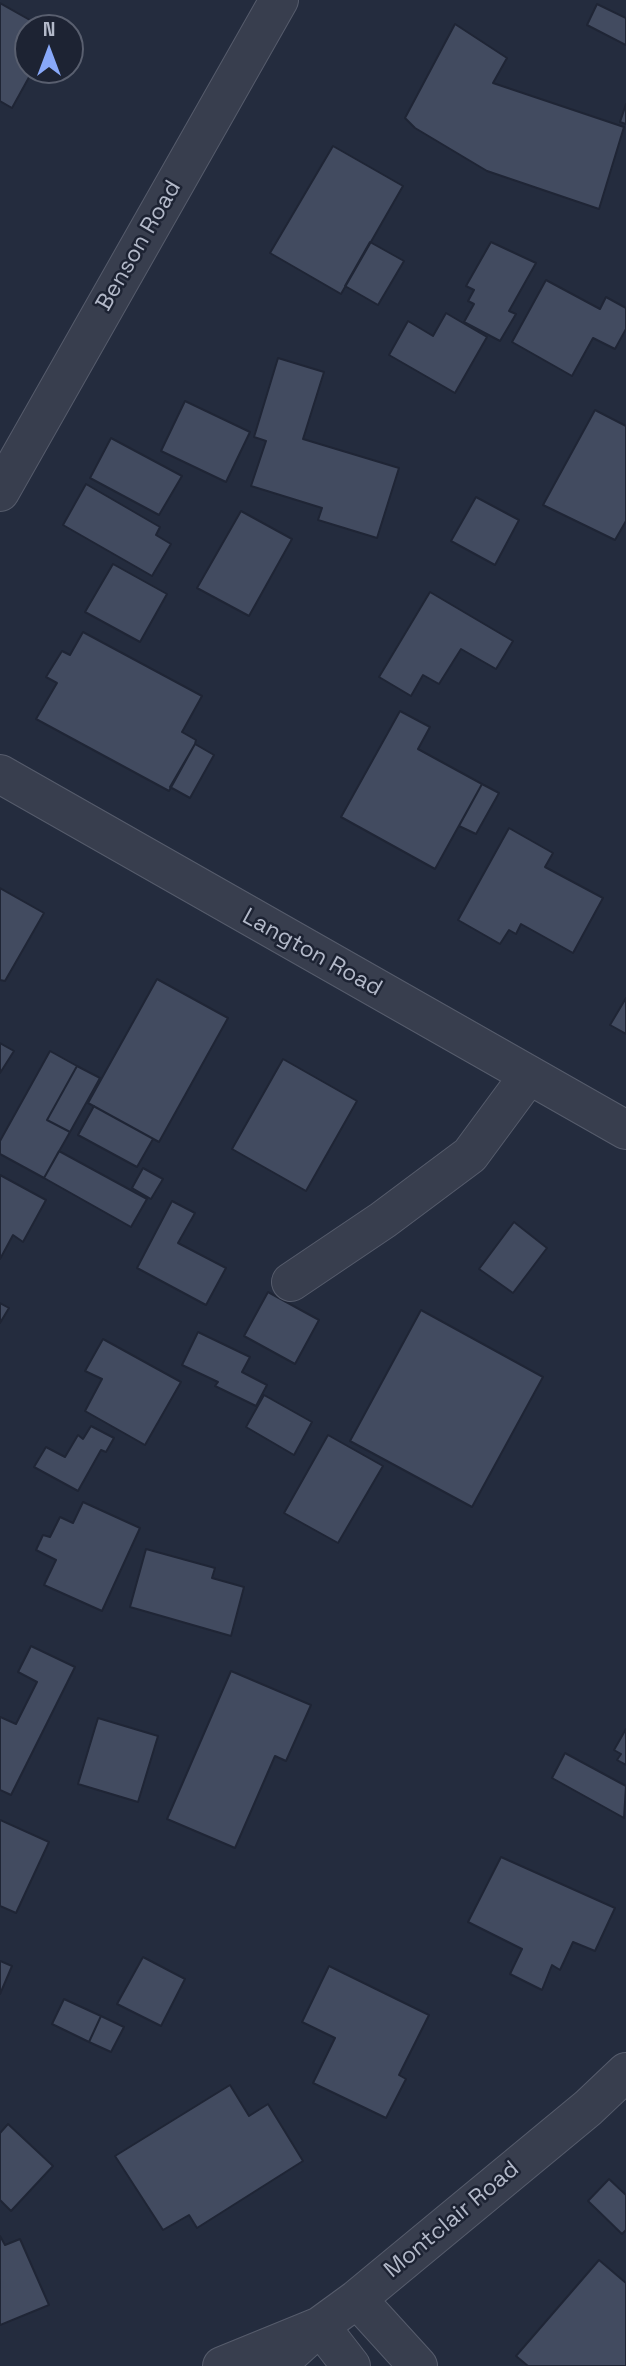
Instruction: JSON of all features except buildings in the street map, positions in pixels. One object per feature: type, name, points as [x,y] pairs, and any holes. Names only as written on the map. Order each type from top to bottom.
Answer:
[{"type":"street","name":"Benson Road","points":[[0,492],[279,0]]},
{"type":"street","name":"Langton Road","points":[[0,774],[626,1130]]},
{"type":"street","points":[[291,1282],[383,1220],[470,1155],[529,1075]]},
{"type":"street","name":"Montclair Road","points":[[276,2366],[320,2326],[358,2299],[588,2108],[626,2072]]},
{"type":"street","points":[[358,2299],[418,2366]]},
{"type":"street","points":[[222,2366],[320,2326],[351,2366]]}]
